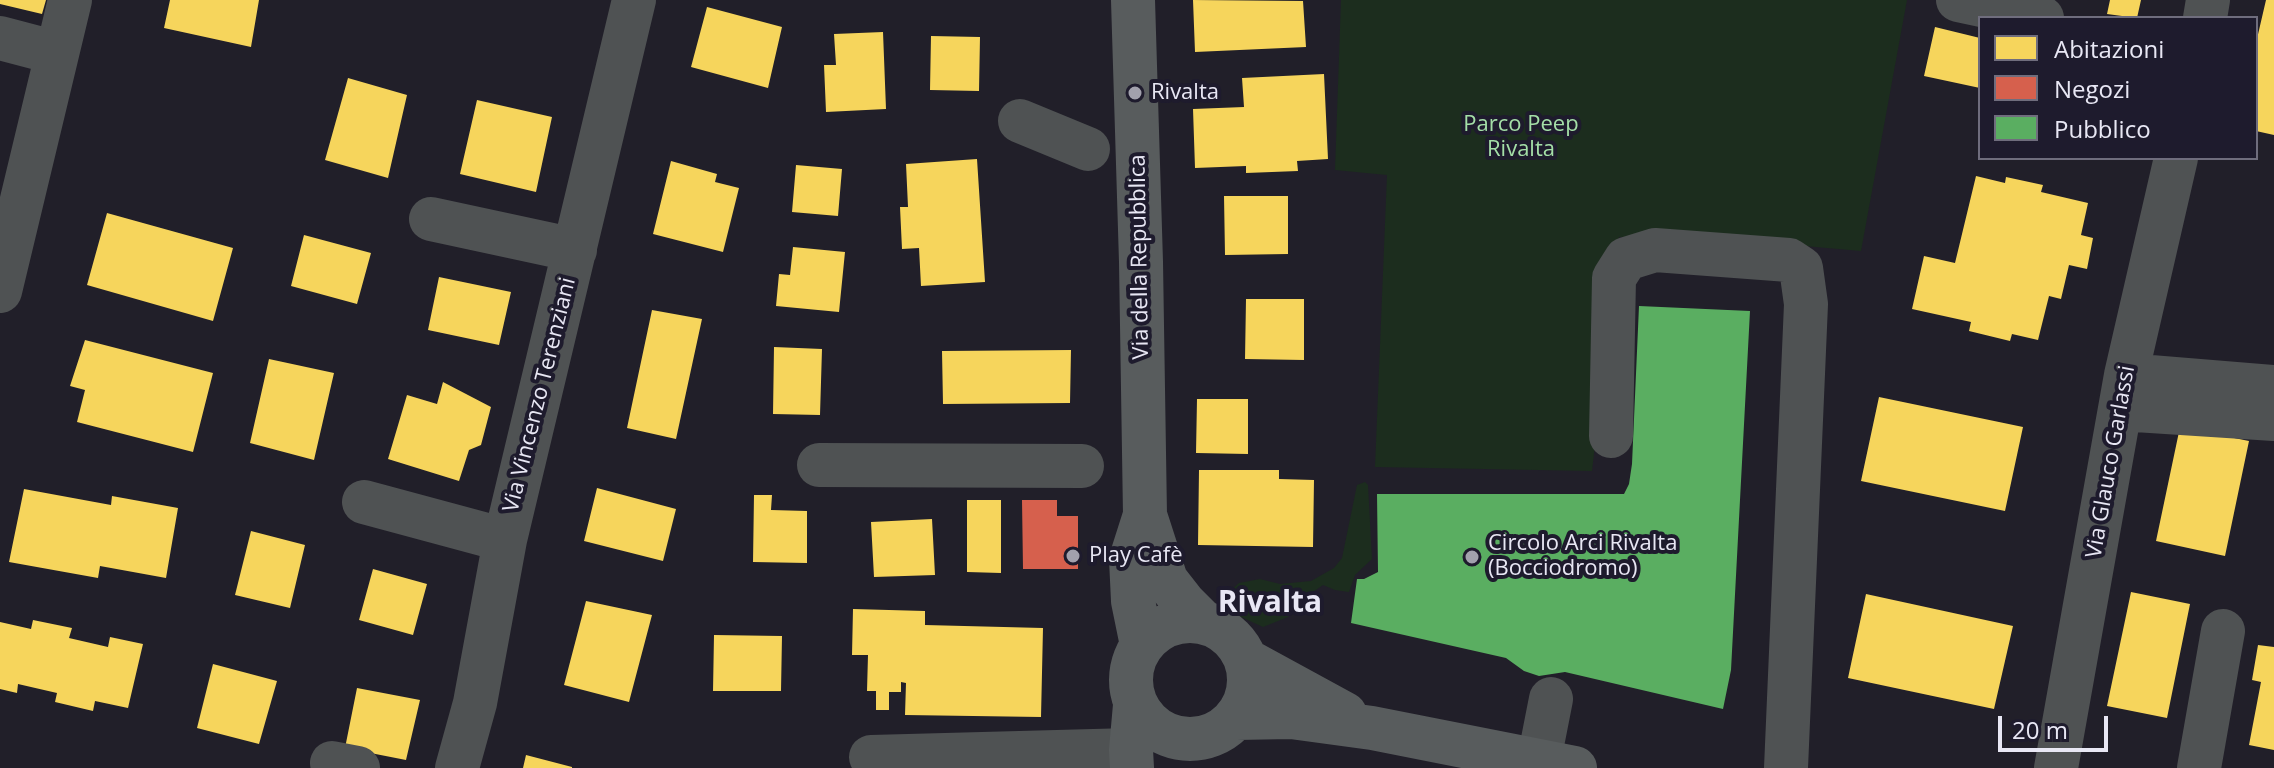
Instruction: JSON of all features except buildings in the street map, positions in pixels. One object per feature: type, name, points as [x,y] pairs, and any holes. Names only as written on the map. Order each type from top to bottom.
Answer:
[{"type":"main road","name":"Via della Repubblica","points":[[1133,0],[1145,515],[1166,580],[1203,622],[1229,636],[1246,660],[1372,728]]},
{"type":"main road","name":"Via della Repubblica","points":[[1132,759],[1135,705],[1130,674],[1142,645],[1133,601],[1131,559],[1145,515]]},
{"type":"main road","points":[[1142,645],[1169,624],[1186,620],[1203,622]]},
{"type":"main road","points":[[1135,705],[1159,731],[1175,738],[1184,754],[1236,718],[1246,701],[1249,680],[1246,660]]},
{"type":"main road","points":[[1236,718],[1291,717],[1372,728],[1557,764]]},
{"type":"street","points":[[0,291],[70,0]]},
{"type":"street","name":"Via Vincenzo Terenziani","points":[[457,768],[475,703],[505,540],[634,0]]},
{"type":"street","points":[[1958,0],[2033,16]]},
{"type":"street","points":[[0,38],[57,53]]},
{"type":"street","points":[[1020,121],[1088,149]]},
{"type":"street","name":"Via Glauco Garlassi","points":[[2056,768],[2123,392],[2176,160]]},
{"type":"street","name":"Via Vincenzo Terenziani","points":[[431,219],[575,250]]},
{"type":"street","points":[[1611,436],[1614,278],[1626,259],[1655,250],[1789,260],[1801,268],[1806,304],[1786,768]]},
{"type":"street","points":[[2123,392],[2274,387]]},
{"type":"street","points":[[2123,392],[2274,419]]},
{"type":"street","points":[[819,465],[1082,466]]},
{"type":"street","name":"Via Vincenzo Terenziani","points":[[364,502],[505,540]]},
{"type":"street","points":[[2199,768],[2223,631]]},
{"type":"street","points":[[1551,699],[1557,764]]},
{"type":"street","name":"Via della Repubblica","points":[[871,757],[1132,759]]},
{"type":"green space","name":"Parco Peep Rivalta","points":[[1341,0],[1907,0],[1861,251],[1725,239],[1619,237],[1592,471],[1375,467],[1387,175],[1335,170]]},
{"type":"green space","points":[[1365,482],[1368,485],[1372,559],[1355,575],[1349,592],[1323,585],[1303,599],[1288,617],[1263,627],[1239,616],[1229,599],[1231,590],[1239,583],[1260,579],[1280,584],[1311,581],[1334,568],[1342,558],[1357,485]]},
{"type":"place","name":"Rivalta","points":[[1135,93]]},
{"type":"place","name":"Play Cafè","points":[[1073,556]]},
{"type":"place","name":"Circolo Arci Rivalta (Bocciodromo)","points":[[1472,557]]},
{"type":"district","name":"Rivalta","points":[[1270,603]]}]
